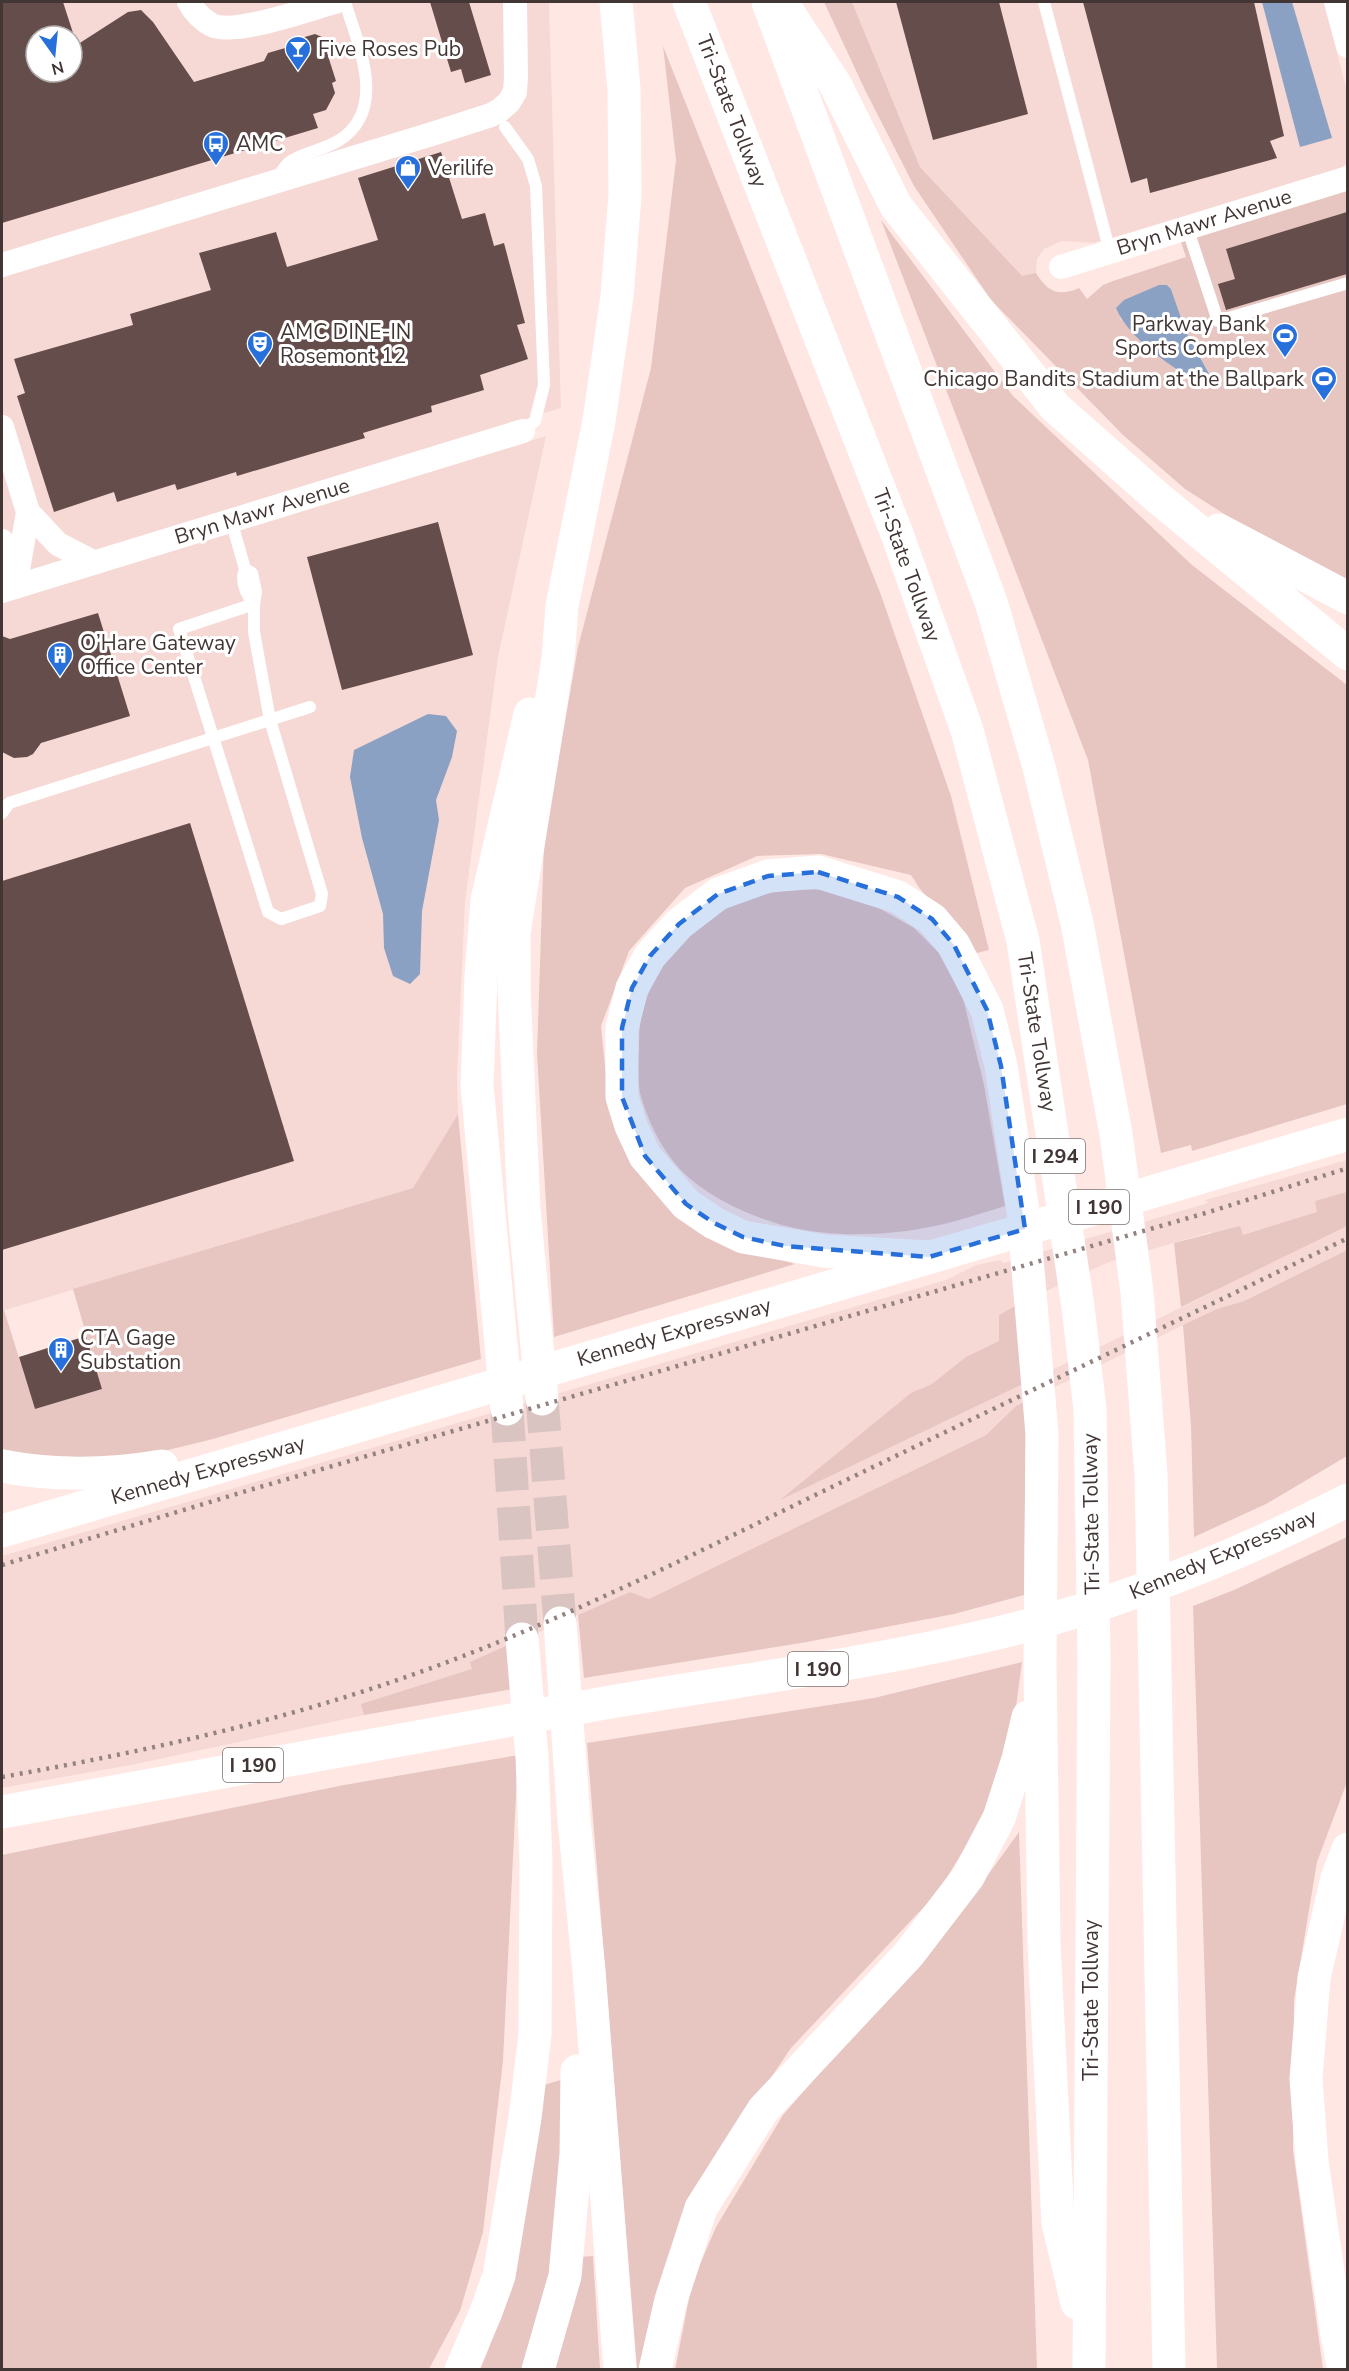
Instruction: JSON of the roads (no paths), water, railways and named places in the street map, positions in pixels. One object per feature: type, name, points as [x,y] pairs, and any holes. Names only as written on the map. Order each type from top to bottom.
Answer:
[{"type":"highway","points":[[542,1399],[524,1209],[514,989],[514,933],[558,659],[562,606],[599,421],[617,296],[625,195],[625,101],[616,2]]},
{"type":"highway","name":"Tri-State Tollway","points":[[689,2],[897,534],[967,730],[1023,941],[1078,1307],[1090,1409],[1094,1661],[1089,2361]]},
{"type":"highway","name":"I 294","points":[[768,2],[991,602],[1039,767],[1077,923],[1116,1134],[1137,1292],[1151,1475],[1169,2370]]},
{"type":"highway","points":[[781,2],[835,84],[896,206],[1055,406],[1157,498],[1347,654]]},
{"type":"highway","points":[[1157,498],[1347,598]]},
{"type":"highway","points":[[507,1409],[477,1085],[481,976],[487,900],[543,657],[562,606]]},
{"type":"highway","points":[[929,1257],[824,1251],[743,1237],[714,1223],[686,1204],[645,1156],[631,1126],[622,1097],[622,1028],[632,988],[650,956],[679,924],[718,894],[768,876],[818,872],[898,897],[932,920],[954,945],[987,1010],[1001,1066],[1024,1223],[1042,1434],[1040,1666],[1044,1943],[1058,2223],[1089,2361]]},
{"type":"highway","name":"Kennedy Expressway","points":[[2,1531],[1347,1134]]},
{"type":"highway","points":[[2,1466],[33,1472],[123,1473],[182,1462],[346,1414],[420,1407]]},
{"type":"highway","points":[[1295,1527],[1347,1491]]},
{"type":"highway","name":"Kennedy Expressway","points":[[2,1812],[506,1720],[894,1655],[1011,1630],[1182,1575],[1295,1527],[1347,1500]]},
{"type":"highway","points":[[560,1623],[574,1820],[589,1971],[620,2370]]},
{"type":"highway","points":[[460,2370],[499,2276],[525,2118],[535,2034],[536,1862],[532,1757],[522,1639]]},
{"type":"highway","points":[[655,2370],[670,2300],[701,2208],[763,2110],[909,1954],[968,1877],[999,1818],[1018,1759],[1040,1666]]},
{"type":"highway","points":[[1342,2370],[1312,2161],[1306,2079],[1314,1978],[1337,1878],[1347,1849]]},
{"type":"highway","points":[[538,2370],[565,2276],[576,2154],[577,2061],[589,1971]]},
{"type":"highway","points":[[1169,2318],[1174,2370]]},
{"type":"street","points":[[189,2],[200,17],[213,26],[238,28],[335,2]]},
{"type":"street","points":[[2,265],[435,133],[500,110],[514,92],[516,76],[515,2]]},
{"type":"street","points":[[1336,2],[1347,46]]},
{"type":"street","name":"Bryn Mawr Avenue","points":[[1061,267],[1347,178]]},
{"type":"street","points":[[2,428],[28,512],[58,544],[93,562]]},
{"type":"street","name":"Bryn Mawr Avenue","points":[[8,589],[523,431]]},
{"type":"street","points":[[8,589],[28,512]]},
{"type":"street","points":[[2,541],[8,589]]},
{"type":"lane","points":[[275,182],[289,161],[339,140],[357,124],[364,105],[367,86],[364,64],[345,2]]},
{"type":"lane","points":[[1044,2],[1110,252]]},
{"type":"lane","points":[[506,127],[528,159],[536,186],[544,385],[535,421],[523,431]]},
{"type":"lane","points":[[1187,228],[1218,321],[1347,283]]},
{"type":"lane","points":[[231,520],[245,569],[242,576],[247,595],[254,604],[254,632],[270,720],[322,894],[320,906],[281,919],[268,912],[179,629],[254,604]]},
{"type":"lane","points":[[2,813],[9,803],[310,707]]},
{"type":"water","points":[[1262,2],[1292,2],[1332,138],[1300,147]]},
{"type":"water","points":[[1159,285],[1167,285],[1171,289],[1186,332],[1211,377],[1205,387],[1167,363],[1142,343],[1116,308],[1124,300]]},
{"type":"water","points":[[428,714],[446,716],[457,731],[452,757],[436,800],[439,820],[422,911],[420,974],[410,984],[393,976],[384,948],[383,914],[362,838],[350,777],[354,750]]},
{"type":"tunnel","points":[[542,1399],[560,1623]]},
{"type":"tunnel","points":[[507,1409],[522,1639]]},
{"type":"railway","points":[[2,1565],[253,1489],[1209,1212],[1348,1168]]},
{"type":"railway","points":[[2,1777],[111,1756],[274,1718],[381,1686],[486,1647],[588,1604],[1348,1238]]},
{"type":"place","name":"Five Roses Pub","points":[[298,72]]},
{"type":"place","name":"AMC","points":[[216,167]]},
{"type":"place","name":"Verilife","points":[[408,191]]},
{"type":"place","name":"Parkway Bank Sports Complex","points":[[1285,359]]},
{"type":"place","name":"AMC DINE-IN Rosemont 12","points":[[260,367]]},
{"type":"place","name":"Chicago Bandits Stadium at the Ballpark","points":[[1324,402]]},
{"type":"place","name":"O’Hare Gateway Office Center","points":[[60,678]]},
{"type":"place","name":"CTA Gage Substation","points":[[61,1373]]}]
